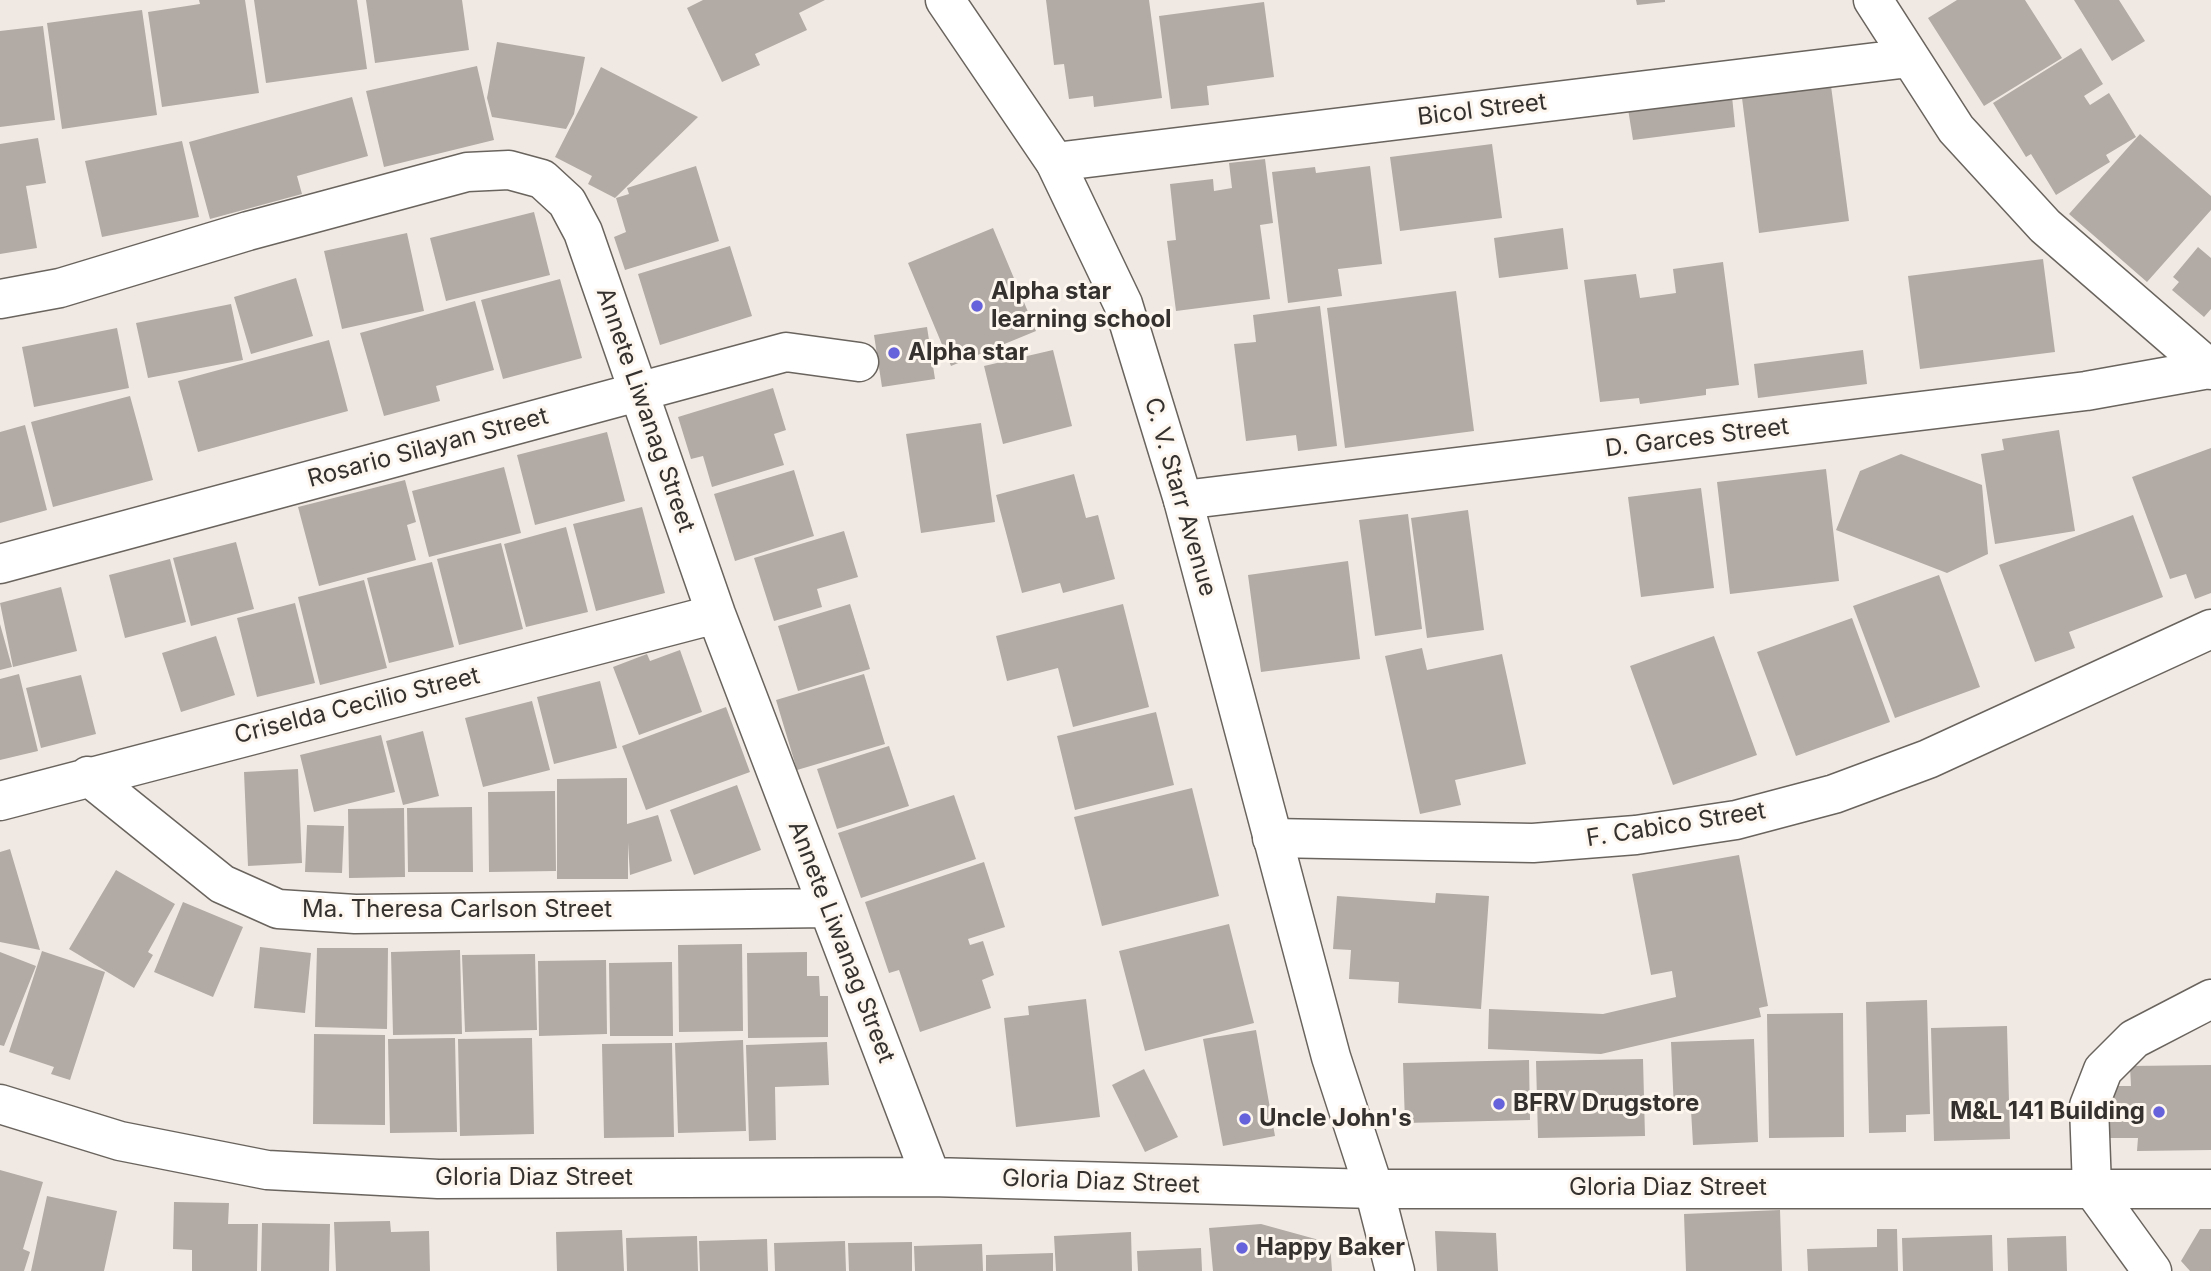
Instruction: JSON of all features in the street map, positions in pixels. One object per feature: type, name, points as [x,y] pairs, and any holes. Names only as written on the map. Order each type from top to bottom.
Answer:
[{"type":"street","name":"C. V. Starr Avenue","points":[[945,0],[1055,162],[1123,304],[1183,500],[1325,1032],[1374,1189],[1395,1271]]},
{"type":"street","points":[[1873,0],[1956,129],[2045,226],[2210,370]]},
{"type":"street","name":"Bicol Street","points":[[1055,162],[1909,58]]},
{"type":"street","name":"Annete Liwanag Street","points":[[0,299],[60,288],[248,232],[467,172],[509,170],[542,179],[567,202],[583,232],[716,614],[930,1177]]},
{"type":"street","name":"Rosario Silayan Street","points":[[0,564],[786,352],[859,362]]},
{"type":"street","name":"D. Garces Street","points":[[1183,500],[2086,391],[2210,370]]},
{"type":"street","name":"Criselda Cecilio Street","points":[[0,802],[88,776],[716,614]]},
{"type":"street","name":"F. Cabico Street","points":[[1272,838],[1533,843],[1636,835],[1736,820],[1834,794],[1928,759],[2211,629]]},
{"type":"street","name":"Ma. Theresa Carlson Street","points":[[88,776],[222,884],[278,909],[355,914],[828,908]]},
{"type":"street","points":[[2152,1271],[2092,1188],[2090,1106],[2103,1070],[2134,1039],[2211,999]]},
{"type":"street","name":"Gloria Diaz Street","points":[[0,1104],[120,1141],[267,1170],[438,1179],[930,1177],[1374,1189],[2211,1189]]},
{"type":"building","points":[[199,0],[245,0],[259,93],[162,107],[148,12],[200,4]]},
{"type":"building","points":[[254,0],[357,0],[367,69],[266,83]]},
{"type":"building","points":[[366,0],[462,0],[469,50],[375,63]]},
{"type":"building","points":[[703,0],[825,0],[799,13],[807,30],[755,54],[760,65],[722,82],[687,8]]},
{"type":"building","points":[[1046,0],[1149,0],[1162,98],[1094,107],[1093,96],[1069,99],[1064,64],[1054,65]]},
{"type":"building","points":[[1636,0],[1665,0],[1665,2],[1637,5]]},
{"type":"building","points":[[1957,0],[2025,0],[2062,58],[1984,106],[1928,18]]},
{"type":"building","points":[[2074,0],[2119,0],[2145,41],[2112,61]]},
{"type":"building","points":[[1264,2],[1274,77],[1207,86],[1209,105],[1171,109],[1159,16]]},
{"type":"building","points":[[142,10],[157,115],[62,129],[47,23]]},
{"type":"building","points":[[43,26],[55,120],[0,127],[0,31]]},
{"type":"building","points":[[497,42],[585,57],[574,114],[566,129],[492,117],[487,98]]},
{"type":"building","points":[[2081,48],[2103,84],[2084,96],[2090,105],[2109,93],[2136,137],[2106,155],[2110,162],[2056,195],[2031,154],[2026,157],[1993,103]]},
{"type":"building","points":[[477,66],[494,140],[384,167],[366,91]]},
{"type":"building","points":[[601,67],[698,117],[615,198],[588,184],[592,176],[555,157]]},
{"type":"building","points":[[1831,86],[1849,221],[1759,233],[1742,98]]},
{"type":"building","points":[[1732,96],[1735,127],[1633,140],[1628,109]]},
{"type":"building","points":[[352,97],[368,156],[297,176],[302,194],[210,219],[189,142]]},
{"type":"building","points":[[2140,134],[2211,196],[2211,210],[2147,282],[2069,214]]},
{"type":"building","points":[[38,138],[46,183],[26,186],[37,248],[0,254],[0,144]]},
{"type":"building","points":[[182,141],[199,217],[102,237],[85,161]]},
{"type":"building","points":[[1492,144],[1502,218],[1400,231],[1390,157]]},
{"type":"building","points":[[1265,159],[1273,223],[1260,225],[1270,299],[1176,311],[1167,241],[1176,240],[1170,184],[1213,179],[1214,191],[1232,188],[1229,163]]},
{"type":"building","points":[[696,166],[719,241],[625,270],[614,237],[626,232],[616,198],[629,194],[627,188]]},
{"type":"building","points":[[1370,166],[1382,264],[1338,269],[1342,296],[1288,303],[1272,172],[1315,167],[1316,173]]},
{"type":"building","points":[[534,212],[550,275],[446,301],[430,238]]},
{"type":"building","points":[[993,228],[1036,331],[951,366],[908,263]]},
{"type":"building","points":[[1563,228],[1568,269],[1499,278],[1494,238]]},
{"type":"building","points":[[407,233],[424,311],[342,329],[324,251]]},
{"type":"building","points":[[730,246],[752,316],[660,345],[638,274]]},
{"type":"building","points":[[2198,247],[2211,258],[2211,309],[2204,317],[2172,290],[2179,282],[2173,277]]},
{"type":"building","points":[[2043,259],[2055,352],[1920,369],[1908,276]]},
{"type":"building","points":[[1723,262],[1739,385],[1706,389],[1706,395],[1640,404],[1639,398],[1600,402],[1584,280],[1636,274],[1640,298],[1676,293],[1673,269]]},
{"type":"building","points":[[296,278],[313,336],[251,354],[234,297]]},
{"type":"building","points":[[560,279],[582,358],[503,379],[481,300]]},
{"type":"building","points":[[1456,291],[1474,431],[1345,448],[1327,308]]},
{"type":"building","points":[[475,301],[494,370],[436,386],[440,401],[384,416],[360,333]]},
{"type":"building","points":[[231,304],[243,360],[148,378],[136,323]]},
{"type":"building","points":[[1320,306],[1337,446],[1298,451],[1296,435],[1246,441],[1234,344],[1256,342],[1253,315]]},
{"type":"building","points":[[927,327],[935,379],[882,387],[874,335]]},
{"type":"building","points":[[117,328],[129,388],[34,407],[22,347]]},
{"type":"building","points":[[329,340],[348,411],[198,452],[178,381]]},
{"type":"building","points":[[1053,350],[1072,426],[1003,444],[984,366]]},
{"type":"building","points":[[1863,350],[1867,384],[1758,398],[1754,364]]},
{"type":"building","points":[[773,388],[786,430],[774,434],[784,465],[712,487],[703,456],[691,459],[678,417]]},
{"type":"building","points":[[130,396],[153,480],[53,507],[31,422]]},
{"type":"building","points":[[981,423],[995,522],[921,533],[906,434]]},
{"type":"building","points":[[25,425],[47,510],[0,523],[0,432]]},
{"type":"building","points":[[2059,430],[2075,531],[1995,544],[1981,454],[2004,450],[2002,439]]},
{"type":"building","points":[[607,432],[625,501],[535,525],[517,455]]},
{"type":"building","points":[[2211,448],[2211,593],[2195,599],[2186,574],[2170,579],[2132,477]]},
{"type":"building","points":[[1901,454],[1982,485],[1988,554],[1947,573],[1836,530],[1860,471]]},
{"type":"building","points":[[504,467],[521,533],[429,557],[412,491]]},
{"type":"building","points":[[1826,469],[1839,581],[1730,594],[1717,482]]},
{"type":"building","points":[[794,470],[814,536],[735,561],[714,494]]},
{"type":"building","points":[[1074,474],[1086,518],[1098,515],[1115,579],[1063,593],[1060,583],[1022,593],[996,495]]},
{"type":"building","points":[[405,480],[416,522],[407,525],[416,560],[319,586],[298,507]]},
{"type":"building","points":[[1701,488],[1714,588],[1641,597],[1628,497]]},
{"type":"building","points":[[642,507],[665,593],[596,611],[573,524]]},
{"type":"building","points":[[1468,510],[1484,630],[1427,638],[1411,518]]},
{"type":"building","points":[[1408,514],[1422,629],[1375,636],[1359,520]]},
{"type":"building","points":[[2133,515],[2163,597],[2069,632],[2075,648],[2035,662],[1999,565]]},
{"type":"building","points":[[566,527],[588,612],[526,627],[504,544]]},
{"type":"building","points":[[844,531],[858,577],[817,589],[822,607],[774,621],[754,558]]},
{"type":"building","points":[[236,542],[254,609],[191,626],[173,558]]},
{"type":"building","points":[[501,543],[523,629],[459,645],[437,559]]},
{"type":"building","points":[[170,559],[186,622],[125,638],[109,575]]},
{"type":"building","points":[[1348,561],[1360,659],[1261,672],[1248,575]]},
{"type":"building","points":[[432,562],[454,647],[389,663],[367,578]]},
{"type":"building","points":[[1939,575],[1980,687],[1895,718],[1853,606]]},
{"type":"building","points":[[364,580],[387,668],[320,685],[298,597]]},
{"type":"building","points":[[61,587],[77,651],[13,667],[0,603]]},
{"type":"building","points":[[295,603],[315,683],[257,697],[237,618]]},
{"type":"building","points":[[850,604],[870,669],[798,691],[778,626]]},
{"type":"building","points":[[1123,604],[1149,707],[1073,727],[1058,668],[1007,681],[996,636]]},
{"type":"building","points":[[1852,618],[1890,722],[1796,756],[1757,652]]},
{"type":"building","points":[[0,624],[12,667],[0,670]]},
{"type":"building","points":[[216,636],[235,695],[181,712],[162,653]]},
{"type":"building","points":[[1714,636],[1757,755],[1673,785],[1630,666]]},
{"type":"building","points":[[1422,648],[1427,670],[1502,654],[1526,764],[1455,780],[1461,805],[1420,814],[1385,656]]},
{"type":"building","points":[[680,650],[702,712],[639,735],[613,667],[647,654],[650,661]]},
{"type":"building","points":[[19,674],[38,751],[0,760],[0,679]]},
{"type":"building","points":[[864,674],[885,744],[797,770],[776,700]]},
{"type":"building","points":[[81,675],[96,734],[41,748],[26,688]]},
{"type":"building","points":[[600,681],[617,748],[554,764],[537,697]]},
{"type":"building","points":[[532,701],[550,770],[483,787],[465,718]]},
{"type":"building","points":[[726,707],[750,772],[646,810],[622,746]]},
{"type":"building","points":[[1156,712],[1174,785],[1075,810],[1057,736]]},
{"type":"building","points":[[423,731],[439,796],[403,805],[386,741]]},
{"type":"building","points":[[381,735],[395,792],[314,812],[300,755]]},
{"type":"building","points":[[889,746],[909,806],[837,829],[817,769]]},
{"type":"building","points":[[298,769],[302,863],[248,866],[244,772]]},
{"type":"building","points":[[627,778],[627,824],[658,815],[672,861],[630,875],[628,843],[628,879],[557,879],[557,779]]},
{"type":"building","points":[[737,785],[761,850],[694,875],[670,810]]},
{"type":"building","points":[[1192,788],[1219,896],[1102,926],[1074,817]]},
{"type":"building","points":[[555,791],[556,871],[489,872],[488,792]]},
{"type":"building","points":[[954,795],[976,859],[861,898],[838,833]]},
{"type":"building","points":[[472,807],[473,872],[408,872],[407,808]]},
{"type":"building","points":[[404,808],[405,877],[349,878],[348,809]]},
{"type":"building","points":[[307,825],[344,826],[342,873],[305,872]]},
{"type":"building","points":[[10,849],[40,950],[0,942],[0,852]]},
{"type":"building","points":[[1739,855],[1768,1006],[1759,1008],[1761,1017],[1601,1054],[1488,1049],[1489,1009],[1603,1014],[1676,997],[1672,971],[1651,975],[1632,874]]},
{"type":"building","points":[[984,862],[1005,927],[968,939],[970,945],[983,941],[994,975],[982,980],[991,1008],[920,1032],[899,970],[889,973],[865,902]]},
{"type":"building","points":[[116,870],[175,904],[148,952],[153,955],[134,988],[69,949]]},
{"type":"building","points":[[1436,893],[1489,896],[1481,1009],[1398,1003],[1399,982],[1349,979],[1351,950],[1333,949],[1337,896],[1435,903]]},
{"type":"building","points":[[183,902],[243,927],[213,997],[154,972]]},
{"type":"building","points":[[1229,924],[1254,1023],[1145,1051],[1119,951]]},
{"type":"building","points":[[742,944],[743,1031],[679,1032],[678,945]]},
{"type":"building","points":[[260,947],[311,953],[305,1013],[254,1008]]},
{"type":"building","points":[[317,948],[388,948],[387,1029],[315,1027]]},
{"type":"building","points":[[460,950],[462,1034],[393,1035],[391,952]]},
{"type":"building","points":[[42,951],[105,972],[70,1080],[51,1074],[54,1067],[9,1052]]},
{"type":"building","points":[[0,952],[36,966],[4,1046],[0,1045]]},
{"type":"building","points":[[807,952],[807,976],[819,976],[820,996],[828,996],[828,1037],[748,1038],[747,953]]},
{"type":"building","points":[[535,954],[537,1030],[465,1032],[462,955]]},
{"type":"building","points":[[606,960],[607,1034],[539,1036],[538,961]]},
{"type":"building","points":[[672,962],[673,1036],[610,1036],[609,963]]},
{"type":"building","points":[[1086,999],[1100,1117],[1016,1127],[1004,1018],[1029,1015],[1028,1006]]},
{"type":"building","points":[[1927,1000],[1930,1114],[1906,1115],[1906,1132],[1869,1133],[1866,1002]]},
{"type":"building","points":[[1843,1013],[1844,1137],[1769,1138],[1767,1014]]},
{"type":"building","points":[[2007,1026],[2010,1139],[1934,1141],[1931,1028]]},
{"type":"building","points":[[1256,1030],[1275,1136],[1223,1146],[1203,1039]]},
{"type":"building","points":[[314,1034],[385,1035],[385,1125],[313,1124]]},
{"type":"building","points":[[455,1038],[457,1132],[390,1133],[388,1039]]},
{"type":"building","points":[[532,1038],[534,1134],[460,1136],[458,1039]]},
{"type":"building","points":[[1754,1039],[1758,1142],[1693,1145],[1691,1110],[1674,1110],[1671,1042]]},
{"type":"building","points":[[743,1040],[746,1131],[678,1133],[675,1043]]},
{"type":"building","points":[[827,1042],[829,1085],[775,1087],[776,1140],[749,1141],[746,1045]]},
{"type":"building","points":[[672,1043],[674,1137],[604,1138],[602,1044]]},
{"type":"building","points":[[1643,1059],[1645,1136],[1538,1138],[1536,1061]]},
{"type":"building","points":[[1529,1060],[1530,1120],[1405,1123],[1403,1063]]},
{"type":"building","name":"M&L 141 Building","points":[[2211,1065],[2211,1150],[2137,1151],[2138,1138],[2108,1138],[2108,1086],[2131,1086],[2130,1066]]},
{"type":"building","points":[[1144,1069],[1178,1137],[1145,1152],[1112,1085]]},
{"type":"building","points":[[0,1170],[43,1182],[23,1249],[30,1252],[24,1271],[0,1271]]},
{"type":"building","points":[[47,1196],[117,1211],[104,1271],[31,1271]]},
{"type":"building","points":[[174,1202],[229,1203],[228,1224],[258,1224],[257,1271],[192,1271],[192,1250],[173,1249]]},
{"type":"building","points":[[1780,1210],[1782,1271],[1686,1271],[1684,1214]]},
{"type":"building","points":[[390,1221],[391,1232],[429,1231],[430,1271],[336,1271],[334,1222]]},
{"type":"building","points":[[262,1223],[330,1224],[329,1271],[261,1271]]},
{"type":"building","points":[[1261,1224],[1330,1243],[1332,1271],[1213,1271],[1209,1228]]},
{"type":"building","points":[[1877,1229],[1897,1229],[1898,1271],[1808,1271],[1807,1249],[1877,1247]]},
{"type":"building","points":[[2200,1229],[2211,1229],[2211,1271],[2190,1271],[2181,1261]]},
{"type":"building","points":[[622,1230],[624,1271],[557,1271],[556,1232]]},
{"type":"building","points":[[1435,1231],[1496,1233],[1498,1271],[1437,1271]]},
{"type":"building","points":[[1131,1232],[1132,1271],[1056,1271],[1054,1236]]},
{"type":"building","points":[[1992,1235],[1993,1271],[1903,1271],[1902,1238]]},
{"type":"building","points":[[697,1236],[698,1271],[627,1271],[626,1238]]},
{"type":"building","points":[[2066,1236],[2067,1271],[2008,1271],[2007,1238]]},
{"type":"building","points":[[767,1239],[768,1271],[700,1271],[699,1241]]},
{"type":"building","points":[[845,1241],[846,1271],[775,1271],[774,1243]]},
{"type":"building","points":[[912,1242],[912,1271],[849,1271],[848,1243]]},
{"type":"building","points":[[982,1244],[983,1271],[915,1271],[914,1246]]},
{"type":"building","points":[[1201,1248],[1202,1271],[1138,1271],[1137,1251]]},
{"type":"building","points":[[1053,1253],[1053,1271],[986,1271],[986,1255]]},
{"type":"place","name":"Alpha star learning school","points":[[977,306]]},
{"type":"place","name":"Alpha star","points":[[894,353]]},
{"type":"place","name":"BFRV Drugstore","points":[[1499,1104]]},
{"type":"place","name":"M&L 141 Building","points":[[2159,1112]]},
{"type":"place","name":"Uncle John's","points":[[1245,1119]]},
{"type":"place","name":"Happy Baker","points":[[1242,1248]]}]
